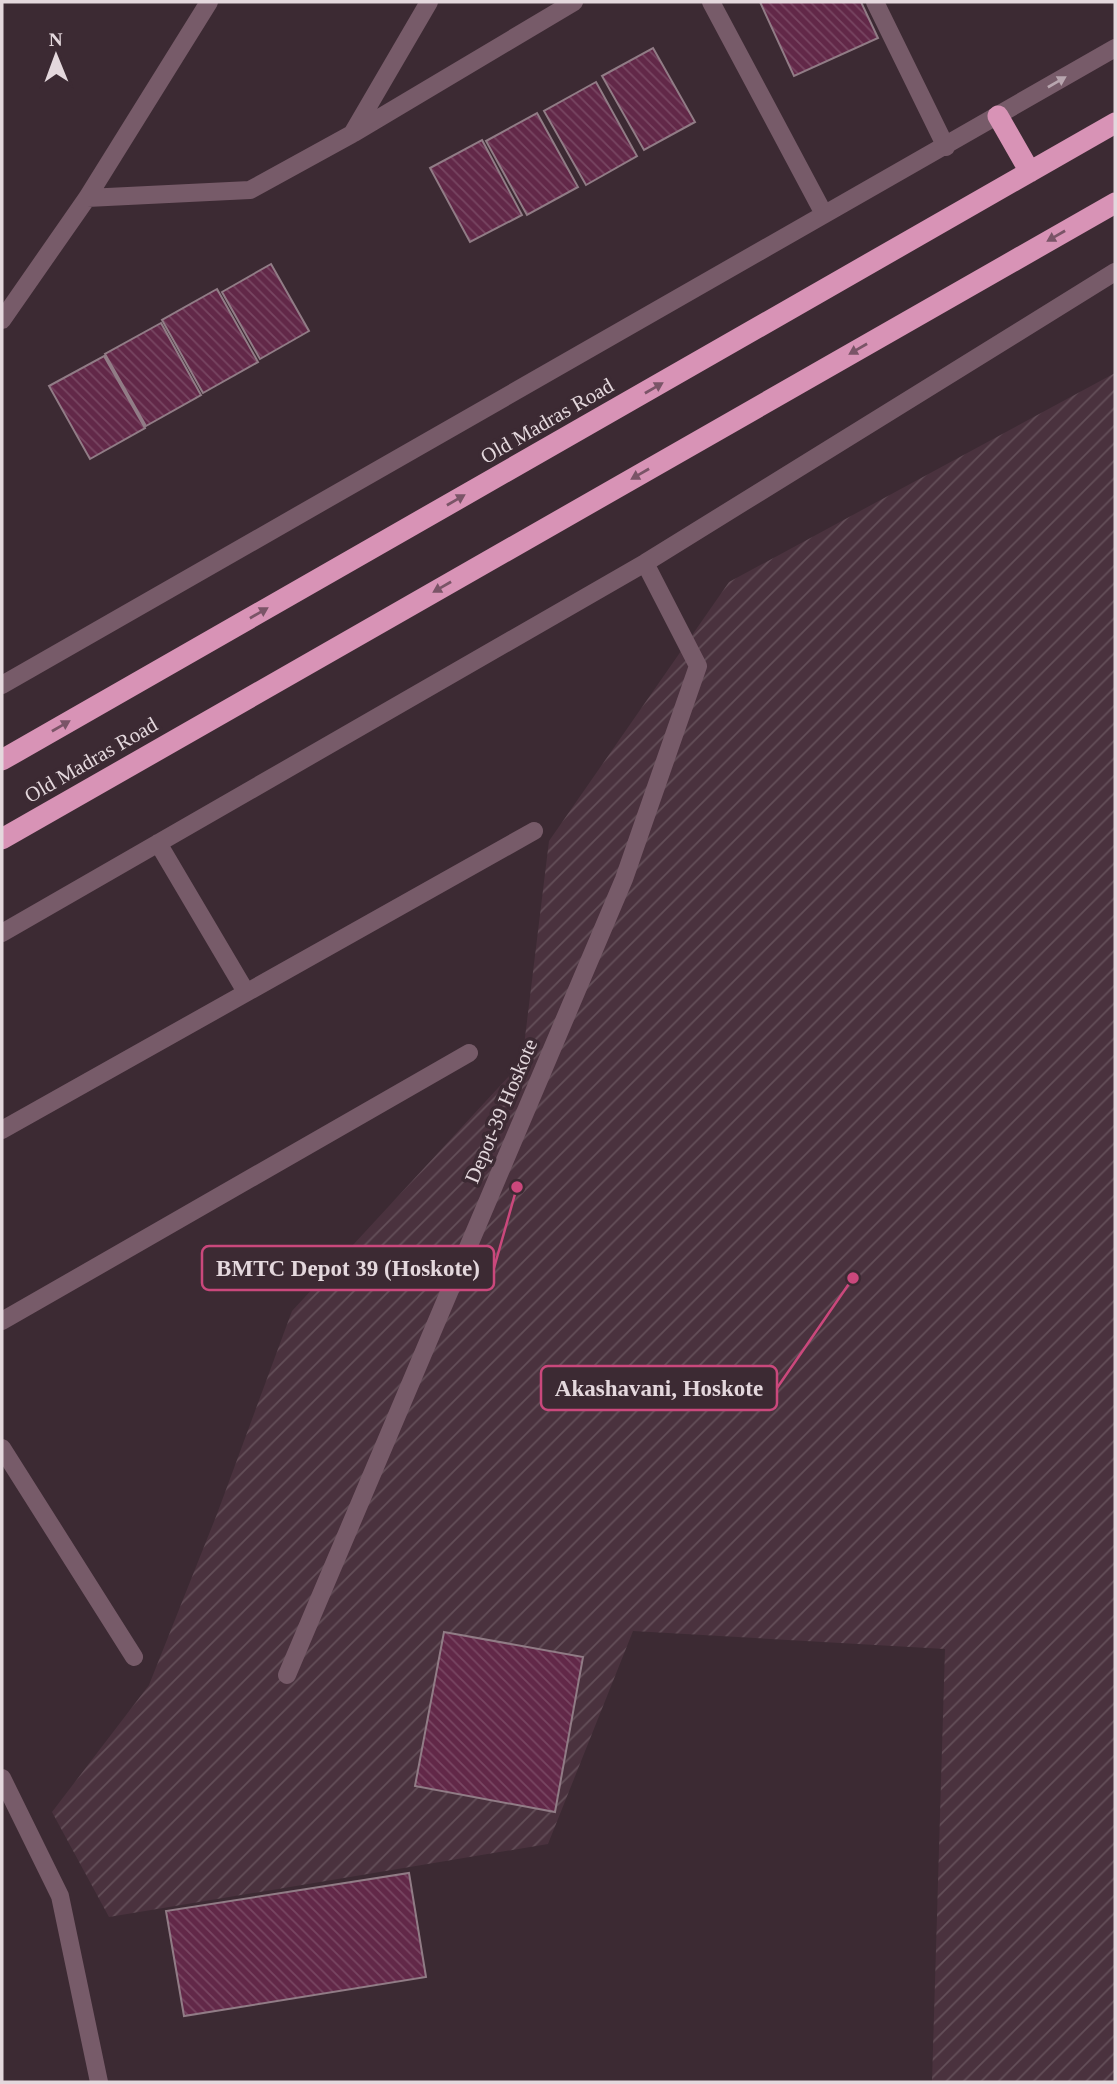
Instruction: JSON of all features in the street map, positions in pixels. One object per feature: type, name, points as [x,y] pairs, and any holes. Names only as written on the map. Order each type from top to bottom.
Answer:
[{"type":"highway","points":[[998,116],[1030,172]]},
{"type":"highway","name":"Old Madras Road","points":[[2,760],[1115,123]]},
{"type":"highway","name":"Old Madras Road","points":[[2,839],[1113,209]]},
{"type":"street","points":[[2,320],[87,198],[209,2]]},
{"type":"street","points":[[352,134],[429,2]]},
{"type":"street","points":[[87,198],[250,190],[352,134],[574,2]]},
{"type":"street","points":[[710,2],[824,214]]},
{"type":"street","points":[[876,2],[946,147]]},
{"type":"street","points":[[2,685],[1115,48]]},
{"type":"street","points":[[2,933],[645,563],[1115,272]]},
{"type":"street","name":"Depot-39 Hoskote","points":[[288,1675],[624,879],[698,666],[645,563]]},
{"type":"street","points":[[2,1130],[534,831]]},
{"type":"street","points":[[158,843],[246,992]]},
{"type":"street","points":[[2,1321],[469,1053]]},
{"type":"street","points":[[2,1448],[134,1657]]},
{"type":"street","points":[[2,1778],[60,1896],[99,2082]]},
{"type":"shaded area","points":[[1115,373],[1115,2082],[932,2082],[945,1649],[633,1631],[548,1844],[109,1917],[52,1812],[149,1685],[217,1514],[292,1311],[522,1062],[549,841],[729,582]]},
{"type":"building","points":[[760,2],[861,2],[878,38],[794,76]]},
{"type":"building","points":[[653,48],[695,122],[644,150],[602,76]]},
{"type":"building","points":[[596,82],[637,156],[586,185],[544,111]]},
{"type":"building","points":[[537,113],[578,187],[527,215],[486,141]]},
{"type":"building","points":[[482,140],[522,215],[470,242],[430,168]]},
{"type":"building","points":[[271,264],[309,331],[260,359],[222,292]]},
{"type":"building","points":[[217,289],[258,362],[203,393],[162,320]]},
{"type":"building","points":[[161,323],[201,395],[146,426],[105,354]]},
{"type":"building","points":[[104,356],[145,428],[90,459],[49,386]]},
{"type":"building","points":[[444,1632],[583,1657],[555,1812],[415,1786]]},
{"type":"building","points":[[409,1873],[426,1977],[184,2016],[166,1911]]},
{"type":"place","name":"BMTC Depot 39 (Hoskote)","points":[[517,1187]]},
{"type":"place","name":"Akashavani, Hoskote","points":[[853,1278]]}]
